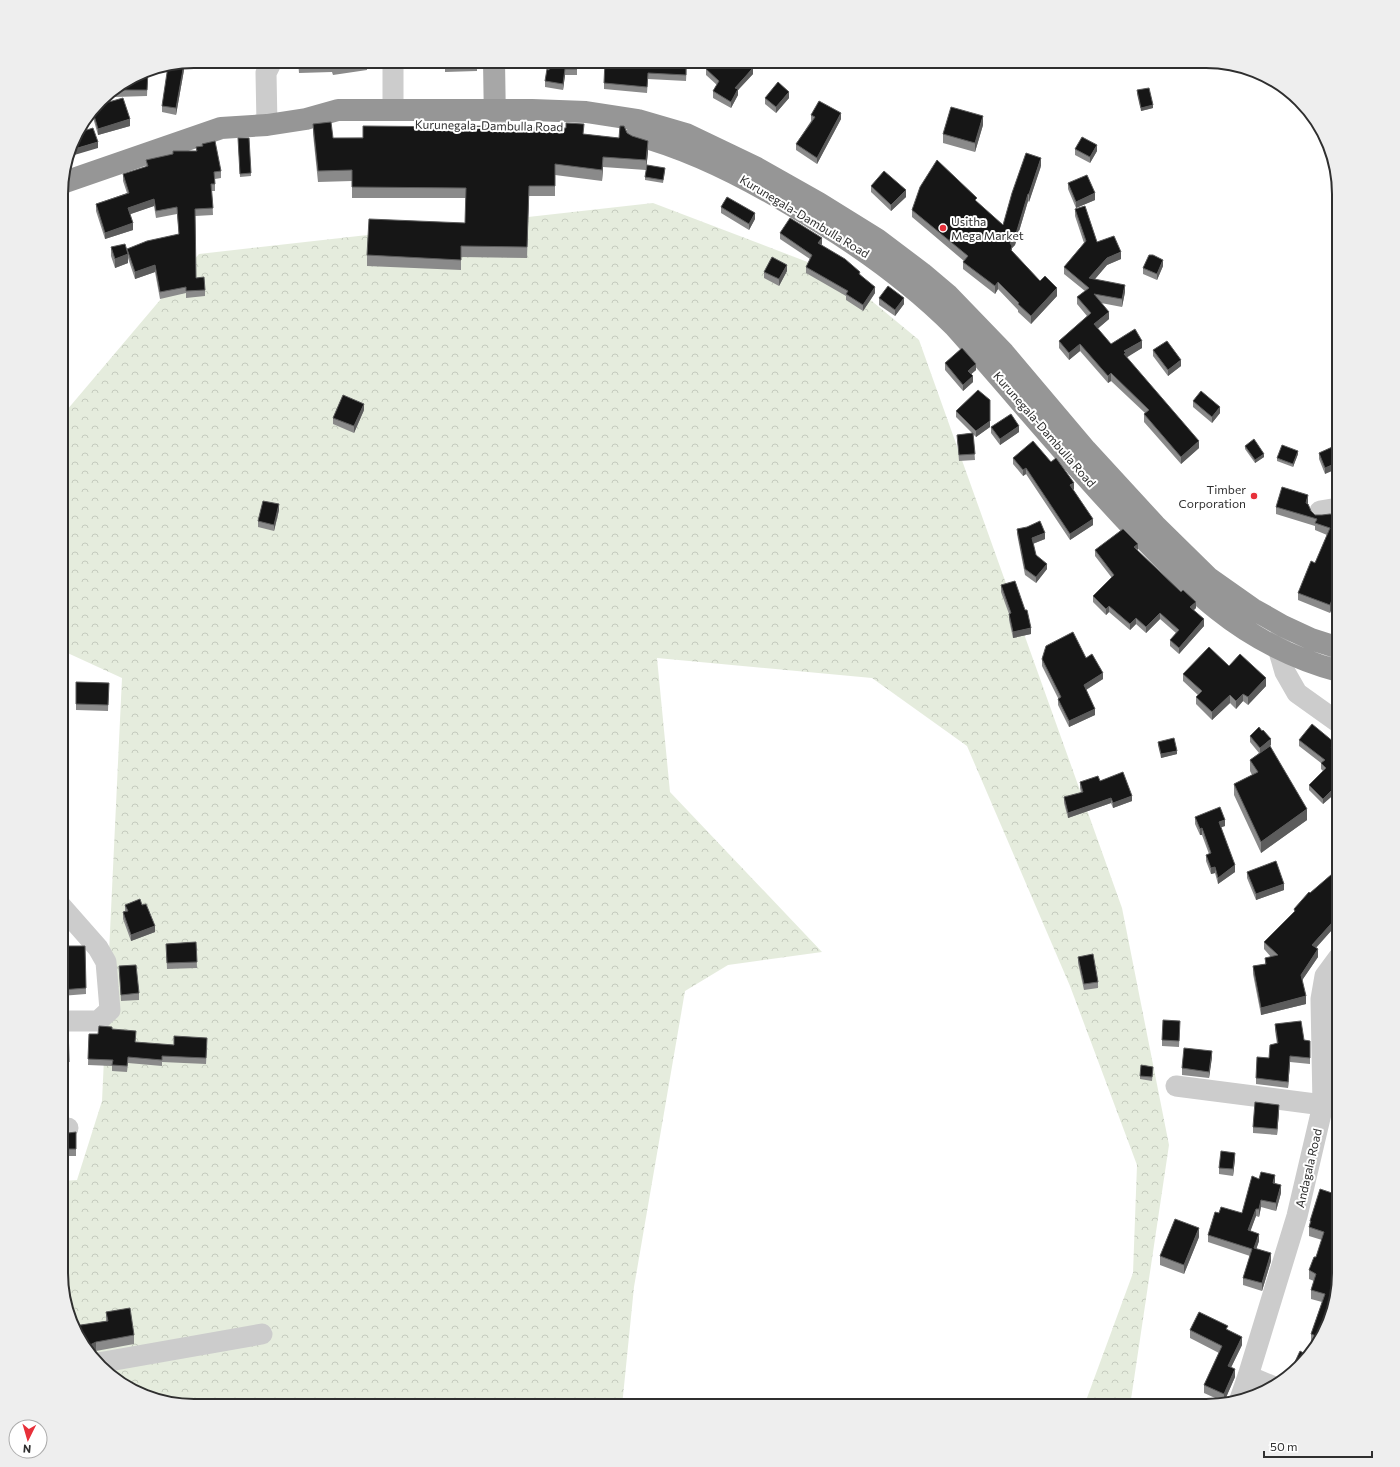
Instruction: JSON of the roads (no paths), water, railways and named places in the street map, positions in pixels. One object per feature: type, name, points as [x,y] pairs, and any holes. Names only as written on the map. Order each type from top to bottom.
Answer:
[{"type":"highway","name":"Kurunegala-Dambulla Road","points":[[69,181],[221,128],[267,125],[306,119],[338,110],[393,110],[496,117],[530,124],[601,128],[649,138],[701,158],[750,181],[844,236],[892,270],[930,301],[994,371],[1102,494],[1174,571],[1218,610],[1257,637],[1278,648],[1332,668]]},
{"type":"highway","name":"Kurunegala-Dambulla Road","points":[[306,119],[335,123],[452,123],[539,110],[586,112],[638,120],[686,134],[757,168],[793,187],[877,239],[948,295],[1009,358],[1086,450],[1155,525],[1209,578],[1253,609],[1311,639],[1332,646]]},
{"type":"main road","points":[[494,68],[496,117]]},
{"type":"street","points":[[267,125],[266,73],[268,68]]},
{"type":"street","points":[[393,68],[393,110]]},
{"type":"street","points":[[1284,626],[1278,648],[1285,672],[1297,693],[1332,719]]},
{"type":"street","points":[[68,914],[98,948],[106,962],[110,1010],[98,1021],[68,1020]]},
{"type":"street","name":"Andagala Road","points":[[1242,1394],[1297,1216],[1331,1070],[1320,999],[1325,976],[1332,967]]},
{"type":"street","points":[[1176,1086],[1323,1105]]},
{"type":"street","points":[[105,1362],[262,1334]]},
{"type":"street","points":[[1248,1376],[1266,1383]]},
{"type":"place","name":"Usitha Mega Market","points":[[943,228]]},
{"type":"place","name":"Timber Corporation","points":[[1254,496]]}]
